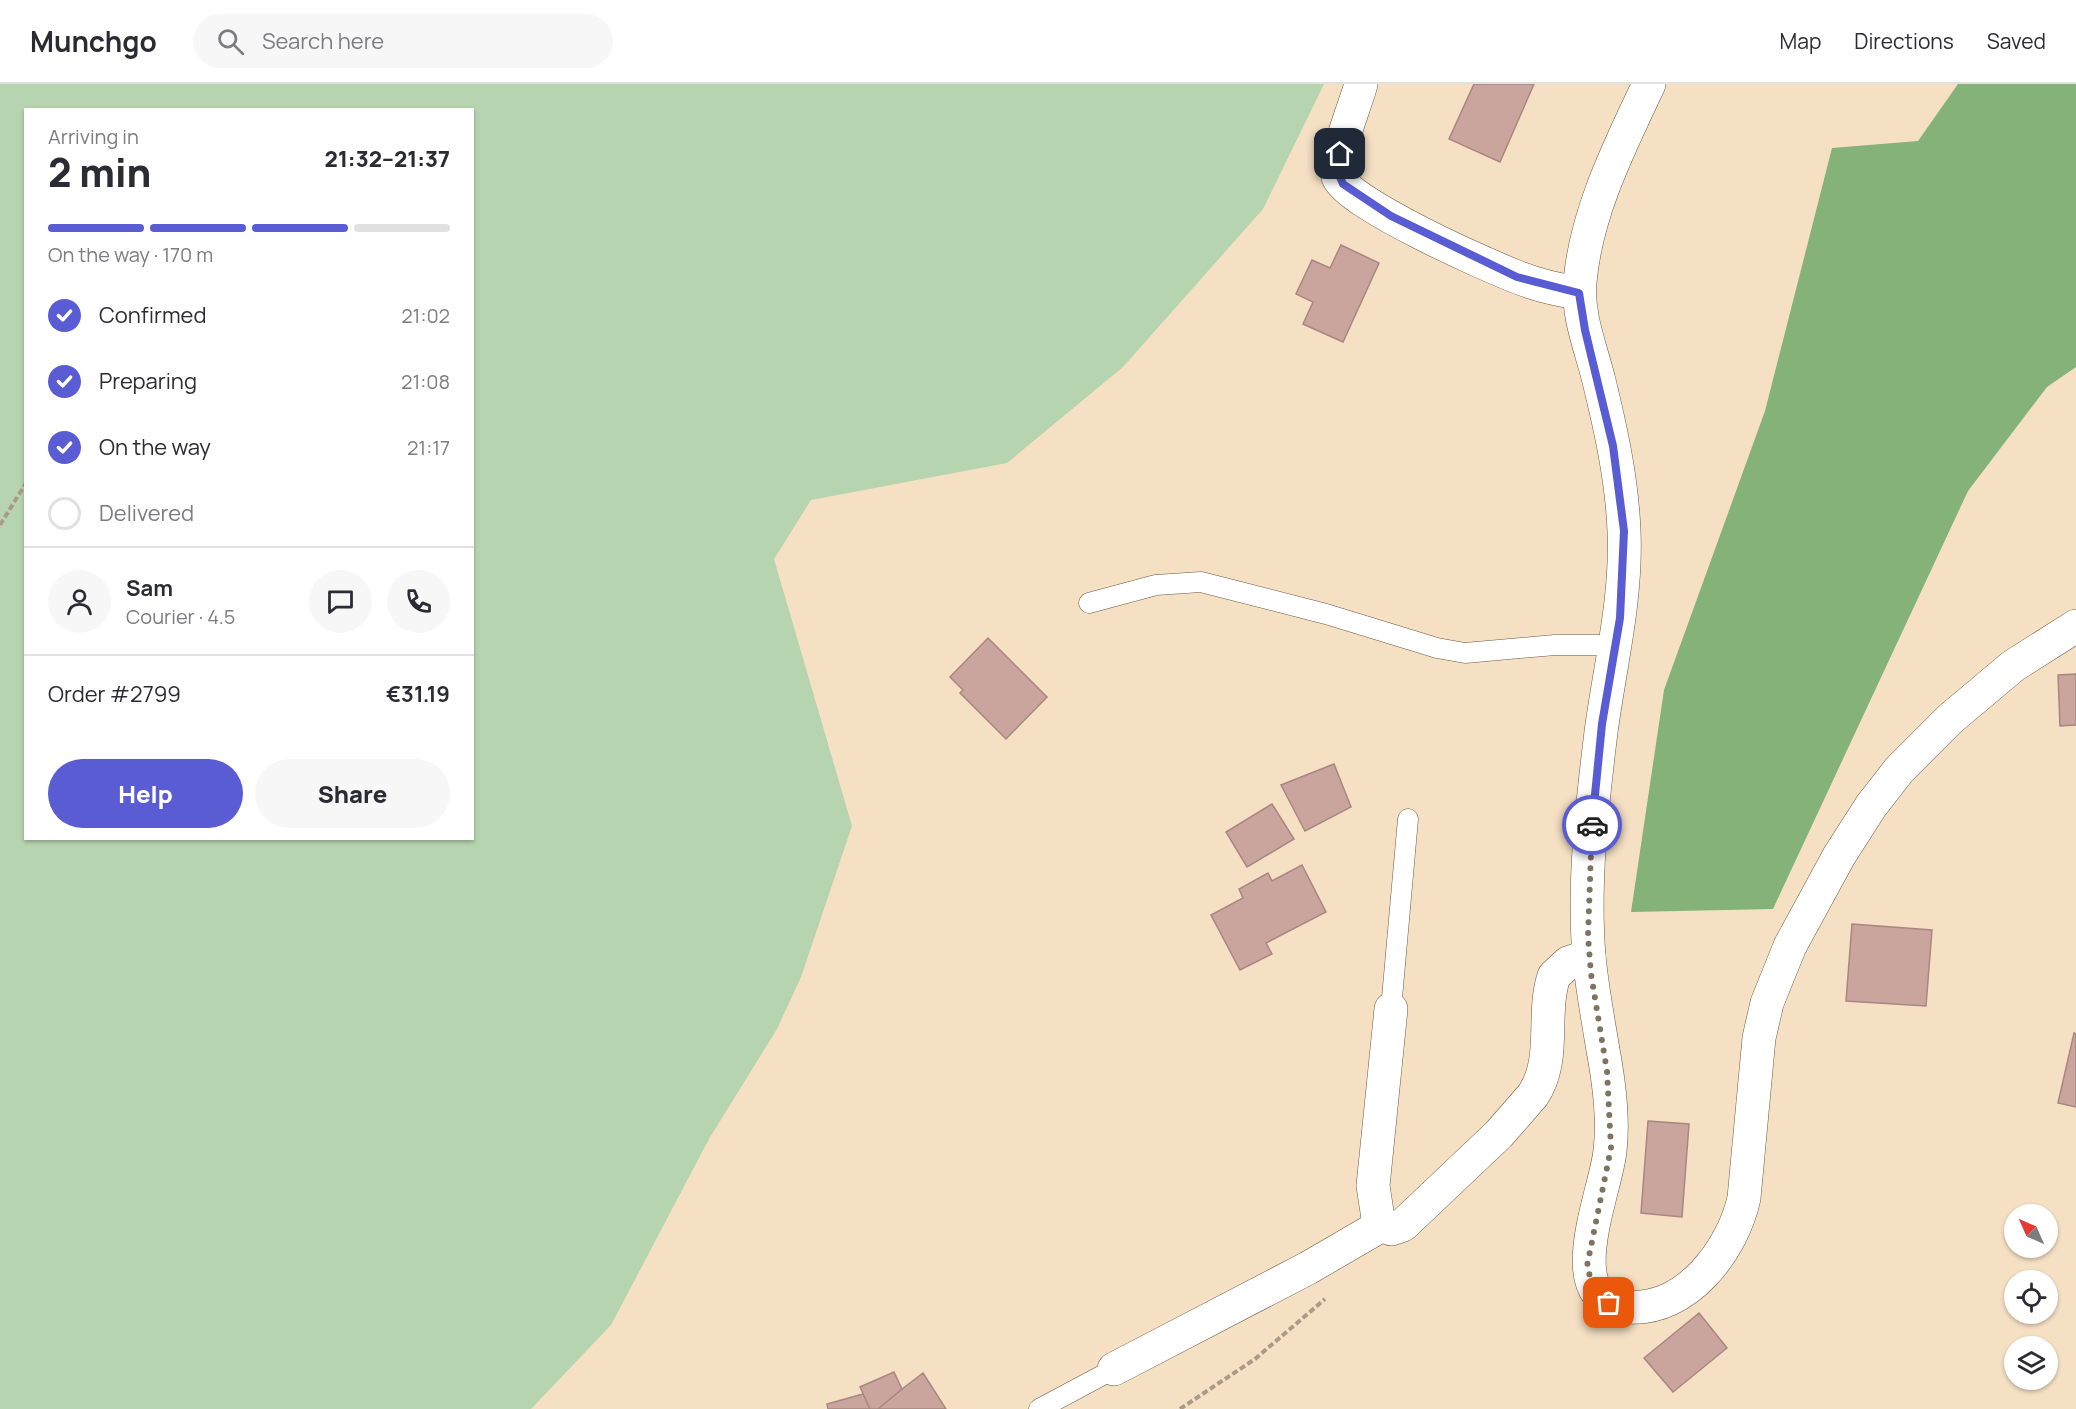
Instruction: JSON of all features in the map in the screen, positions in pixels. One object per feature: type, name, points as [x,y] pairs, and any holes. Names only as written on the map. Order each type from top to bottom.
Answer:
[{"type":"street","points":[[1361,84],[1336,168],[1343,184],[1391,216],[1480,262],[1533,283],[1579,293]]},
{"type":"street","points":[[1649,84],[1598,204],[1583,257],[1579,293],[1585,330],[1602,395],[1620,485],[1624,556],[1616,645],[1596,772],[1587,895],[1589,956],[1607,1071],[1611,1148],[1587,1266],[1595,1294],[1609,1303],[1625,1308],[1662,1302],[1689,1286],[1722,1252],[1740,1217],[1759,1038],[1767,1003],[1796,936],[1858,826],[1899,770],[1950,718],[2013,666],[2076,626]]},
{"type":"street","points":[[1391,1009],[1374,1186],[1375,1208],[1382,1225],[1391,1229],[1403,1225],[1492,1141],[1526,1105],[1544,1075],[1554,976],[1568,963],[1589,956]]},
{"type":"street","points":[[1114,1369],[1308,1268],[1382,1225]]},
{"type":"lane","points":[[1089,603],[1156,585],[1202,582],[1437,648],[1465,653],[1555,645],[1616,645]]},
{"type":"lane","points":[[1391,1009],[1408,819]]},
{"type":"lane","points":[[1039,1409],[1114,1369]]},
{"type":"path","points":[[0,525],[24,486]]},
{"type":"path","points":[[1180,1409],[1255,1359],[1332,1294]]},
{"type":"green space","points":[[0,84],[1324,84],[1263,209],[1123,367],[1007,463],[811,500],[774,559],[852,826],[801,977],[777,1029],[709,1139],[611,1325],[531,1409],[0,1409]]},
{"type":"green space","points":[[1958,84],[2076,84],[2076,367],[2047,387],[1968,491],[1773,909],[1631,912],[1664,690],[1765,411],[1832,148],[1918,141]]},
{"type":"building","points":[[1474,84],[1534,84],[1500,162],[1449,139]]},
{"type":"building","points":[[1341,245],[1379,263],[1343,342],[1303,324],[1313,302],[1296,294],[1312,260],[1330,268]]},
{"type":"building","points":[[988,638],[1047,697],[1006,739],[960,693],[963,690],[950,677]]},
{"type":"building","points":[[2076,674],[2076,725],[2060,726],[2058,675]]},
{"type":"building","points":[[1334,764],[1351,807],[1305,831],[1281,785]]},
{"type":"building","points":[[1272,804],[1294,839],[1247,867],[1226,832]]},
{"type":"building","points":[[1302,865],[1326,912],[1266,943],[1272,954],[1240,970],[1211,915],[1243,898],[1239,889],[1268,873],[1272,881]]},
{"type":"building","points":[[1852,924],[1932,930],[1926,1006],[1846,1001]]},
{"type":"building","points":[[2074,1033],[2076,1034],[2076,1107],[2058,1103]]},
{"type":"building","points":[[1648,1121],[1689,1124],[1682,1217],[1641,1213]]},
{"type":"building","points":[[1699,1313],[1727,1348],[1673,1392],[1644,1358]]},
{"type":"building","points":[[894,1372],[902,1389],[878,1409],[870,1409],[860,1387]]},
{"type":"building","points":[[923,1373],[946,1409],[878,1409],[902,1389]]},
{"type":"building","points":[[863,1394],[870,1409],[828,1409],[827,1404]]},
{"type":"way so far","points":[[1592,825],[1587,895],[1588,936],[1591,974],[1607,1071],[1611,1112],[1611,1148],[1587,1266],[1595,1294],[1609,1303]]},
{"type":"route","points":[[1340,154],[1336,168],[1343,184],[1356,195],[1391,216],[1480,262],[1533,283],[1579,293],[1581,314],[1613,446],[1620,485],[1624,531],[1620,618],[1602,724],[1592,825]]}]
